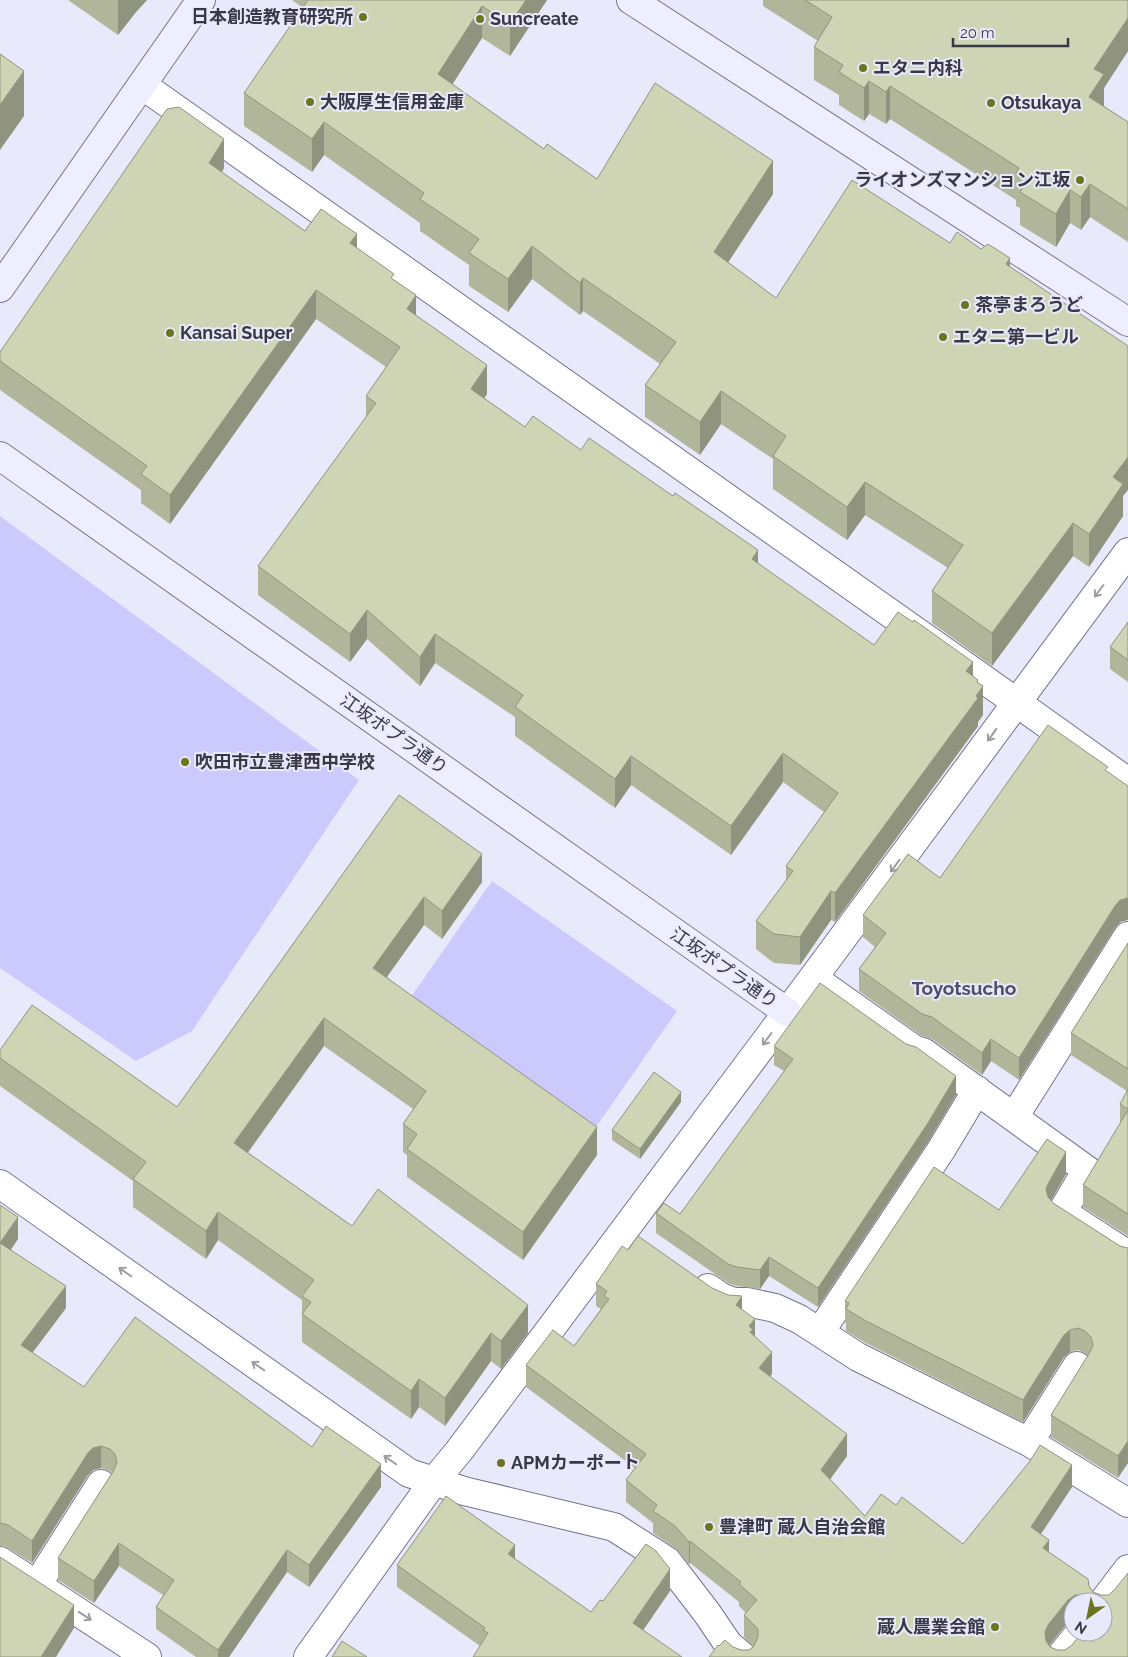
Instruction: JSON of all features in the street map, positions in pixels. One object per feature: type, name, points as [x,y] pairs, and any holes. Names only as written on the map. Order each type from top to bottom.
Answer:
[{"type":"street","points":[[0,288],[201,0]]},
{"type":"street","points":[[632,0],[1128,322]]},
{"type":"street","points":[[142,85],[1128,782]]},
{"type":"street","name":"江坂ポプラ通り","points":[[0,456],[787,1012]]},
{"type":"street","points":[[308,1657],[434,1481],[459,1451],[813,978],[1128,552]]},
{"type":"street","points":[[1014,1117],[1128,936]]},
{"type":"street","points":[[813,978],[915,1050],[923,1052],[1087,1170],[1062,1212],[1128,1255]]},
{"type":"street","points":[[820,1332],[941,1150],[976,1090]]},
{"type":"street","points":[[0,1184],[409,1473],[464,1491],[614,1527],[667,1561],[728,1644],[743,1657]]},
{"type":"street","points":[[624,1229],[648,1246]]},
{"type":"street","points":[[689,1275],[721,1297],[734,1302],[746,1302],[775,1308],[799,1319],[858,1357],[1029,1442],[1128,1503]]},
{"type":"street","points":[[1029,1442],[1077,1366]]},
{"type":"street","points":[[37,1585],[101,1484]]},
{"type":"street","points":[[0,1561],[147,1657]]},
{"type":"street","points":[[1110,1592],[1128,1569]]},
{"type":"street","points":[[1060,1657],[1072,1642]]},
{"type":"shaded area","points":[[0,516],[359,780],[192,1031],[136,1061],[0,968]]},
{"type":"shaded area","points":[[492,881],[677,1011],[591,1134],[406,1004]]},
{"type":"building","points":[[308,0],[526,0],[510,24],[482,6],[438,74],[544,149],[547,144],[597,179],[655,83],[773,161],[714,252],[776,298],[852,180],[950,243],[957,232],[981,249],[988,244],[1010,258],[1006,264],[1128,346],[1128,457],[1113,477],[1123,484],[1089,534],[1073,523],[992,633],[932,591],[963,545],[865,482],[847,507],[773,456],[786,436],[721,391],[700,422],[645,385],[676,342],[583,278],[580,283],[532,246],[508,279],[469,253],[479,239],[420,199],[424,193],[324,122],[312,139],[244,93]]},
{"type":"building","points":[[805,0],[1128,0],[1128,18],[1094,69],[1104,74],[1089,97],[1128,122],[1128,209],[1090,184],[1081,197],[1070,190],[1056,214],[1020,192],[1028,180],[1016,173],[1019,168],[890,86],[886,92],[869,81],[864,88],[839,72],[843,65],[814,47],[832,17]]},
{"type":"building","points":[[0,54],[24,71],[0,105]]},
{"type":"building","points":[[179,107],[224,139],[209,163],[305,231],[321,209],[357,234],[350,243],[394,274],[391,278],[416,295],[407,309],[487,365],[471,389],[525,427],[533,416],[581,450],[589,438],[673,496],[675,493],[758,550],[752,559],[874,645],[898,612],[913,622],[914,620],[973,662],[966,671],[983,686],[976,696],[978,698],[835,893],[831,891],[800,937],[774,934],[756,921],[793,871],[786,866],[838,793],[783,753],[731,826],[631,756],[615,779],[515,707],[523,695],[435,634],[420,657],[367,610],[350,634],[258,566],[376,403],[366,396],[400,347],[316,290],[170,495],[141,474],[147,466],[0,361],[0,352],[167,109]]},
{"type":"building","points":[[1128,622],[1128,660],[1110,647]]},
{"type":"building","points":[[1048,725],[1108,767],[1105,770],[1128,786],[1128,898],[1120,900],[1115,906],[1019,1058],[991,1039],[982,1053],[932,1017],[922,1014],[859,969],[886,933],[863,915],[908,854],[940,878]]},
{"type":"building","points":[[399,795],[482,854],[442,911],[424,897],[373,968],[597,1127],[523,1232],[407,1149],[417,1134],[403,1124],[426,1091],[324,1018],[234,1143],[352,1226],[378,1189],[528,1305],[501,1341],[491,1333],[445,1398],[419,1379],[411,1391],[302,1314],[311,1302],[302,1296],[314,1280],[218,1212],[206,1231],[133,1179],[146,1162],[0,1058],[0,1050],[32,1005],[177,1107]]},
{"type":"building","points":[[1128,943],[1128,1069],[1071,1033]]},
{"type":"building","points":[[820,983],[906,1044],[916,1047],[956,1076],[928,1123],[818,1288],[769,1257],[760,1270],[728,1264],[656,1213],[664,1203],[680,1214],[793,1059],[774,1046]]},
{"type":"building","points":[[654,1072],[681,1092],[640,1149],[612,1130]]},
{"type":"building","points":[[1128,1089],[1128,1109],[1120,1104]]},
{"type":"building","points":[[1128,1110],[1128,1214],[1083,1185]]},
{"type":"building","points":[[1047,1139],[1066,1152],[1046,1189],[1048,1197],[1053,1203],[1120,1246],[1128,1248],[1128,1441],[1118,1456],[1051,1415],[1093,1345],[1091,1337],[1085,1331],[1078,1328],[1070,1330],[1064,1335],[1023,1400],[866,1321],[846,1309],[849,1303],[845,1301],[934,1167],[999,1210]]},
{"type":"building","points":[[0,1205],[18,1217],[0,1243]]},
{"type":"building","points":[[638,1236],[712,1288],[728,1295],[742,1296],[736,1305],[755,1319],[749,1326],[753,1330],[750,1332],[772,1352],[759,1368],[847,1434],[821,1470],[865,1516],[881,1494],[896,1505],[902,1497],[963,1544],[1030,1461],[1040,1445],[1072,1465],[1031,1527],[1049,1540],[1043,1548],[1088,1579],[1089,1586],[1093,1592],[1063,1592],[1063,1606],[1048,1625],[1045,1632],[1046,1641],[1050,1647],[1057,1650],[1065,1650],[1074,1642],[1113,1642],[1112,1592],[1128,1573],[1128,1657],[709,1657],[718,1645],[725,1640],[733,1647],[741,1650],[749,1650],[754,1646],[758,1637],[758,1629],[744,1615],[757,1600],[739,1584],[741,1582],[689,1542],[675,1526],[653,1511],[657,1505],[626,1480],[646,1454],[526,1365],[553,1330],[574,1346],[609,1299],[604,1296],[607,1291],[596,1284],[622,1246],[628,1250]]},
{"type":"building","points":[[0,1243],[66,1286],[21,1345],[84,1387],[135,1317],[312,1447],[326,1426],[381,1464],[309,1565],[287,1550],[218,1650],[156,1607],[174,1580],[119,1543],[94,1581],[58,1558],[114,1470],[117,1462],[115,1454],[110,1449],[101,1446],[93,1448],[88,1453],[32,1541],[8,1525],[0,1523]]},
{"type":"building","points":[[446,1496],[515,1545],[508,1554],[591,1612],[600,1600],[603,1601],[646,1544],[656,1551],[670,1569],[633,1623],[682,1657],[473,1657],[488,1633],[483,1630],[485,1628],[397,1565]]},
{"type":"building","points":[[0,1557],[74,1605],[41,1657],[0,1657]]},
{"type":"building","points":[[342,1641],[367,1657],[332,1657]]},
{"type":"place","name":"日本創造教育研究所","points":[[363,17]]},
{"type":"place","name":"Suncreate","points":[[480,19]]},
{"type":"place","name":"エタニ内科","points":[[863,68]]},
{"type":"place","name":"大阪厚生信用金庫","points":[[310,102]]},
{"type":"place","name":"Otsukaya","points":[[991,103]]},
{"type":"place","name":"ライオンズマンション江坂","points":[[1080,180]]},
{"type":"place","name":"茶亭まろうど","points":[[965,305]]},
{"type":"place","name":"Kansai Super","points":[[170,333]]},
{"type":"place","name":"エタニ第一ビル","points":[[943,337]]},
{"type":"place","name":"吹田市立豊津西中学校","points":[[185,762]]},
{"type":"place","name":"APMカーポート","points":[[501,1463]]},
{"type":"place","name":"豊津町 蔵人自治会館","points":[[709,1527]]},
{"type":"place","name":"蔵人農業会館","points":[[995,1627]]},
{"type":"district","name":"Toyotsucho","points":[[964,988]]}]
